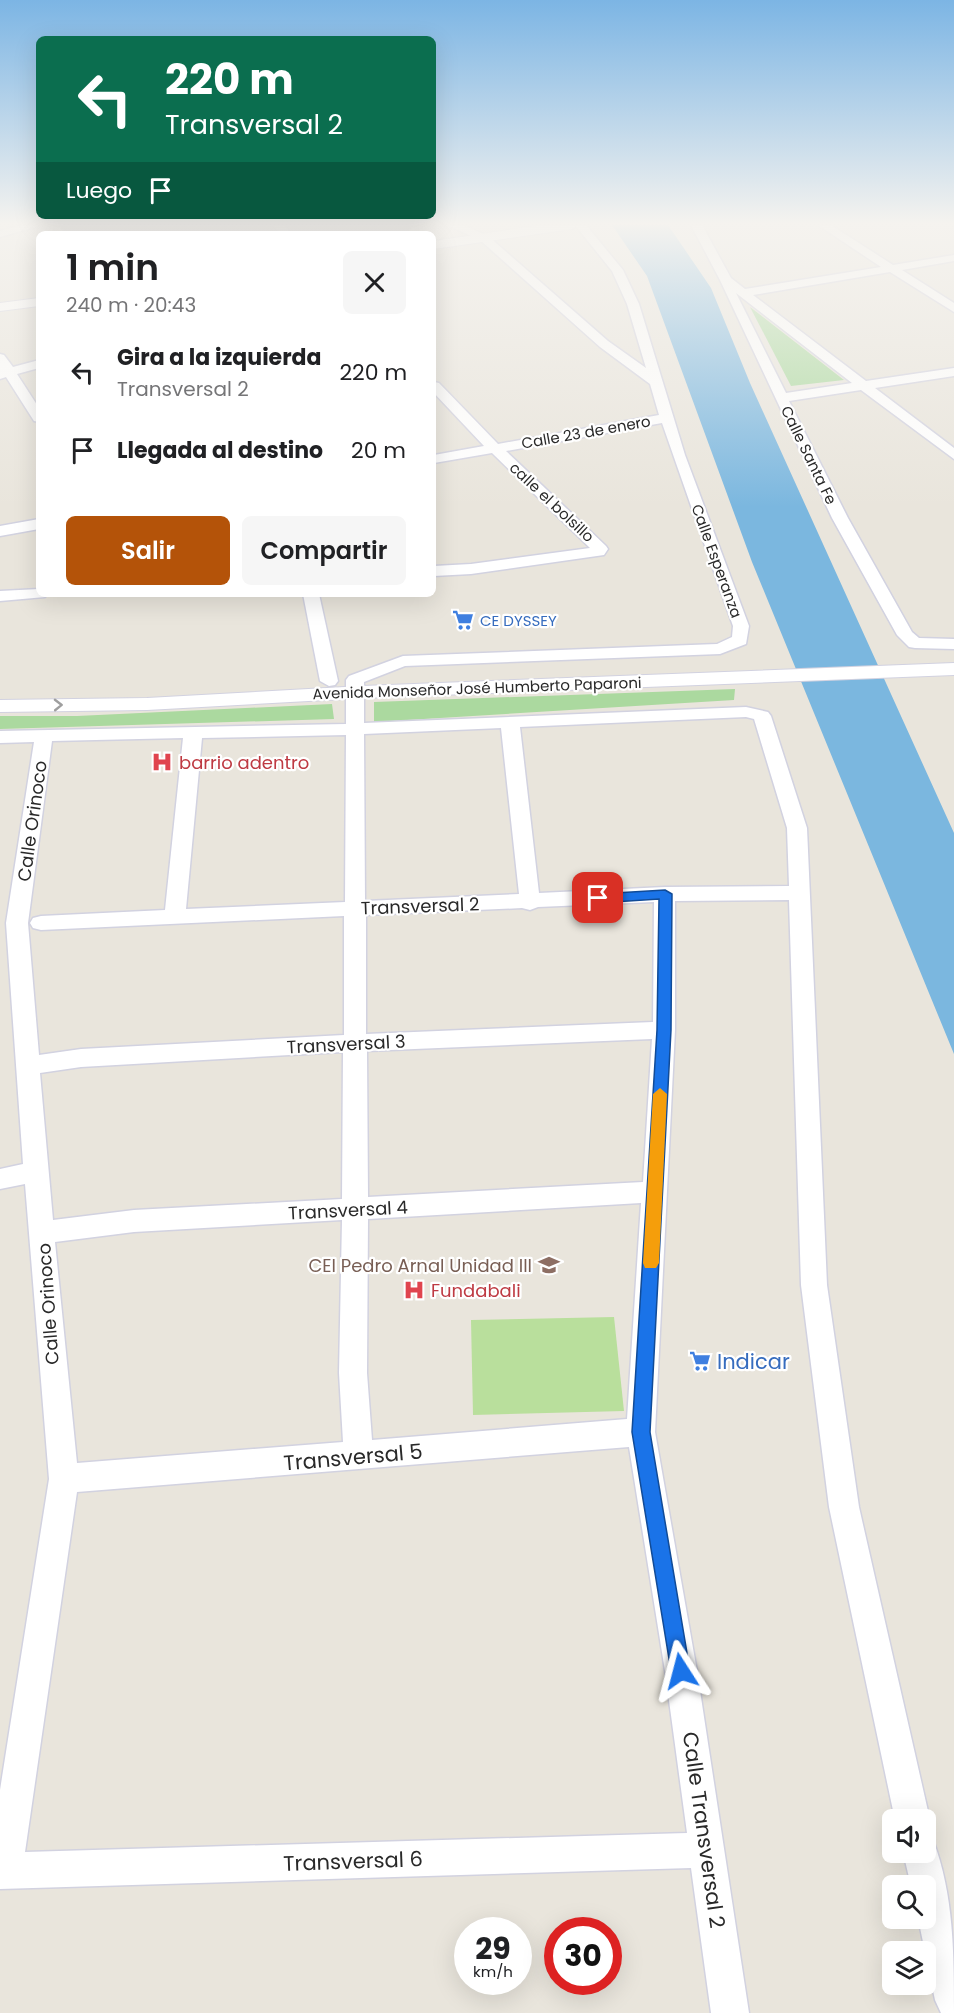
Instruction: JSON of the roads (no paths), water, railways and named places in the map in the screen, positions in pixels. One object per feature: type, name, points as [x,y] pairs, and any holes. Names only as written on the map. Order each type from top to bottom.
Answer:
[{"type":"street","points":[[575,319],[604,344],[656,382]]},
{"type":"street","name":"Calle Esperanza","points":[[354,686],[373,671],[403,661],[720,649],[740,640],[741,626],[667,418],[637,319]]},
{"type":"street","name":"Calle Santa Fe","points":[[743,319],[840,518],[905,635],[915,643],[954,644]]},
{"type":"street","points":[[778,319],[954,455]]},
{"type":"street","points":[[0,358],[5,374],[36,414]]},
{"type":"street","points":[[5,374],[36,365]]},
{"type":"street","points":[[781,398],[954,372]]},
{"type":"street","name":"calle el bolsillo","points":[[436,388],[494,448],[519,469],[600,549],[598,552],[563,557],[436,571]]},
{"type":"street","name":"Calle 23 de enero","points":[[436,459],[667,418]]},
{"type":"street","points":[[0,531],[36,525]]},
{"type":"street","points":[[0,596],[36,594]]},
{"type":"street","points":[[312,597],[329,681]]},
{"type":"street","name":"Avenida Monseñor José Humberto Paparoni","points":[[0,706],[147,704],[354,686],[890,665],[954,658]]},
{"type":"street","name":"Avenida Monseñor José Humberto Paparoni","points":[[890,665],[954,669]]},
{"type":"street","name":"Avenida Monseñor José Humberto Paparoni","points":[[0,690],[329,681],[354,686]]},
{"type":"street","points":[[354,686],[356,1209],[353,1373],[358,1456]]},
{"type":"street","points":[[0,737],[510,724],[746,712],[762,716],[797,828],[814,1285],[844,1507],[912,1809]]},
{"type":"street","points":[[510,724],[530,903]]},
{"type":"street","points":[[175,917],[193,732]]},
{"type":"street","name":"Calle Orinoco","points":[[3,1871],[64,1479],[17,923],[44,735]]},
{"type":"street","name":"Transversal 2","points":[[41,923],[355,908],[530,903],[665,894],[799,893]]},
{"type":"street","name":"Calle Transversal 2","points":[[665,894],[664,1030],[641,1432],[707,1850],[730,2013]]},
{"type":"street","name":"Transversal 3","points":[[30,1065],[81,1058],[355,1042],[664,1030]]},
{"type":"street","points":[[0,1179],[38,1172]]},
{"type":"street","name":"Transversal 4","points":[[43,1232],[134,1221],[654,1192]]},
{"type":"street","name":"Transversal 5","points":[[64,1479],[641,1432]]},
{"type":"street","name":"Transversal 6","points":[[3,1871],[707,1850]]},
{"type":"street","points":[[923,1863],[954,2000]]},
{"type":"water","points":[[663,319],[724,319],[750,383],[954,833],[954,1054],[752,562]]},
{"type":"place","name":"CE DYSSEY","points":[[463,620]]},
{"type":"place","name":"barrio adentro","points":[[162,762]]},
{"type":"place","name":"CEI Pedro Arnal Unidad III","points":[[549,1265]]},
{"type":"place","name":"Fundabali","points":[[414,1290]]},
{"type":"place","name":"Indicar","points":[[700,1361]]}]
